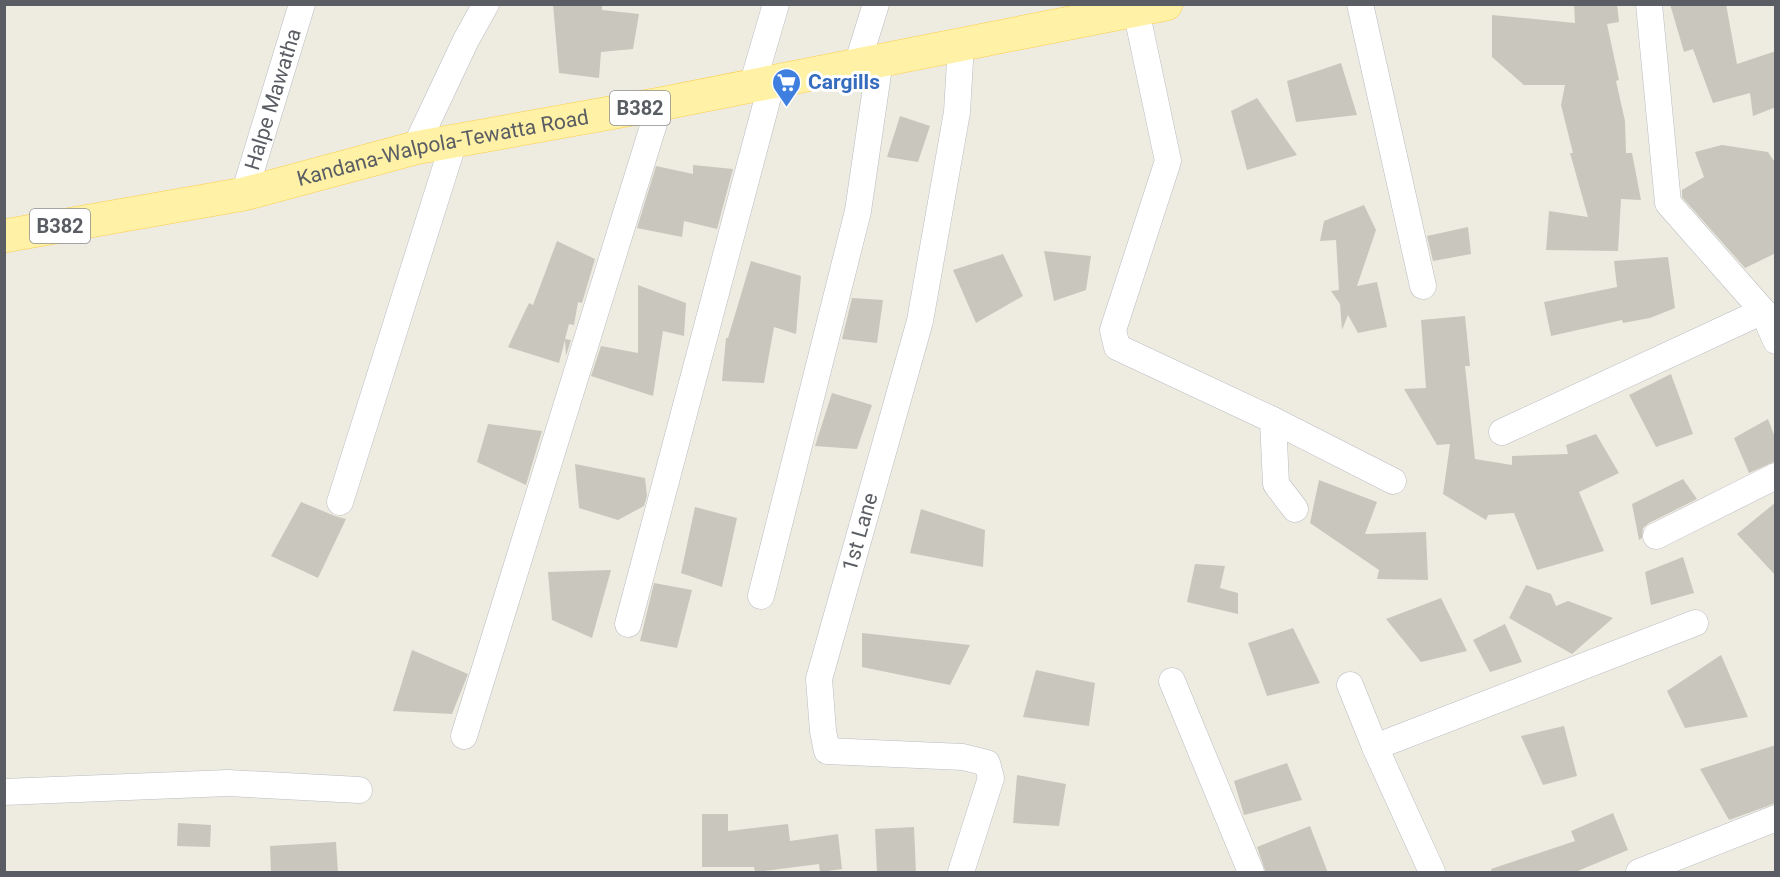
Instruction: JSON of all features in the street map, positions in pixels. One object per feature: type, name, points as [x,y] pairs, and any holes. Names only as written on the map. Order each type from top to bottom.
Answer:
[{"type":"main road","name":"Kandana-Walpola-Tewatta Road","points":[[4,236],[244,194],[415,148],[660,104],[1151,7]]},
{"type":"street","name":"Halpe Mawatha","points":[[244,194],[302,4]]},
{"type":"street","points":[[415,148],[466,40],[486,4]]},
{"type":"street","points":[[628,624],[762,84],[776,4]]},
{"type":"street","points":[[761,596],[858,211],[868,63],[876,4]]},
{"type":"street","points":[[1360,4],[1423,286]]},
{"type":"street","points":[[1649,4],[1668,203],[1763,311],[1776,341]]},
{"type":"street","points":[[1151,7],[1168,161],[1113,330],[1118,347],[1273,420],[1393,481]]},
{"type":"street","name":"1st Lane","points":[[961,45],[957,112],[920,321],[819,679],[822,731],[827,751],[963,757],[987,763],[991,778],[961,873]]},
{"type":"street","points":[[464,736],[660,104]]},
{"type":"street","points":[[340,502],[454,141]]},
{"type":"street","points":[[1502,432],[1763,311]]},
{"type":"street","points":[[1273,420],[1275,484],[1295,509]]},
{"type":"street","points":[[1656,536],[1776,476]]},
{"type":"street","points":[[1375,747],[1695,623]]},
{"type":"street","points":[[1172,681],[1251,873]]},
{"type":"street","points":[[1350,685],[1431,873]]},
{"type":"street","points":[[4,792],[228,783],[358,790]]},
{"type":"street","points":[[1639,873],[1776,818]]},
{"type":"building","points":[[553,4],[602,4],[602,10],[639,14],[633,49],[601,52],[599,78],[559,73]]},
{"type":"building","points":[[1574,4],[1617,4],[1619,22],[1607,24],[1619,80],[1616,81],[1625,121],[1626,153],[1632,153],[1641,200],[1621,199],[1618,251],[1546,250],[1549,211],[1588,217],[1570,153],[1573,153],[1561,105],[1565,85],[1524,85],[1492,57],[1492,15],[1575,23]]},
{"type":"building","points":[[1670,4],[1726,4],[1737,64],[1776,51],[1776,107],[1753,116],[1750,93],[1713,103],[1693,49],[1684,52]]},
{"type":"building","points":[[1341,63],[1357,115],[1296,122],[1287,81]]},
{"type":"building","points":[[1257,98],[1297,155],[1247,170],[1231,111]]},
{"type":"building","points":[[900,116],[930,126],[918,162],[887,157]]},
{"type":"building","points":[[1722,145],[1768,152],[1776,164],[1776,253],[1745,268],[1682,197],[1682,190],[1704,177],[1695,152]]},
{"type":"building","points":[[693,165],[733,169],[717,229],[684,221],[682,237],[637,228],[656,166],[693,174]]},
{"type":"building","points":[[1364,205],[1376,230],[1357,286],[1377,282],[1387,327],[1358,333],[1348,315],[1342,330],[1340,304],[1331,291],[1339,290],[1336,240],[1320,241],[1324,221]]},
{"type":"building","points":[[1468,227],[1471,254],[1433,261],[1427,236]]},
{"type":"building","points":[[557,241],[595,259],[582,303],[578,302],[574,325],[569,324],[565,339],[571,340],[566,356],[565,340],[559,363],[508,347],[529,303],[533,305]]},
{"type":"building","points":[[1044,251],[1091,256],[1086,290],[1054,301]]},
{"type":"building","points":[[1003,254],[1023,296],[976,323],[953,270]]},
{"type":"building","points":[[1668,257],[1675,308],[1650,318],[1623,323],[1622,320],[1551,336],[1544,302],[1617,287],[1614,261]]},
{"type":"building","points":[[751,261],[801,276],[796,334],[774,327],[764,383],[722,381],[726,338],[728,338]]},
{"type":"building","points":[[638,285],[686,303],[684,336],[663,331],[653,396],[591,376],[601,346],[638,353]]},
{"type":"building","points":[[852,298],[883,300],[877,343],[842,339]]},
{"type":"building","points":[[1465,316],[1470,366],[1465,366],[1475,459],[1512,465],[1512,456],[1568,454],[1566,445],[1596,434],[1619,473],[1579,492],[1604,551],[1537,570],[1514,513],[1488,515],[1486,520],[1443,494],[1450,444],[1437,445],[1404,389],[1426,388],[1421,320]]},
{"type":"building","points":[[1671,374],[1693,434],[1656,447],[1629,395]]},
{"type":"building","points":[[832,393],[872,405],[857,449],[815,446]]},
{"type":"building","points":[[1768,419],[1776,440],[1776,461],[1749,473],[1734,438]]},
{"type":"building","points":[[488,424],[542,431],[526,485],[477,462]]},
{"type":"building","points":[[575,464],[645,478],[647,496],[644,506],[618,520],[579,508]]},
{"type":"building","points":[[1683,479],[1697,499],[1649,523],[1643,528],[1642,538],[1639,540],[1632,504]]},
{"type":"building","points":[[1319,480],[1377,502],[1365,534],[1426,532],[1428,580],[1377,579],[1379,570],[1310,523]]},
{"type":"building","points":[[301,502],[346,519],[318,578],[271,556]]},
{"type":"building","points":[[1776,502],[1776,576],[1737,534]]},
{"type":"building","points":[[695,507],[737,518],[722,587],[681,573]]},
{"type":"building","points":[[921,509],[985,530],[983,567],[910,553]]},
{"type":"building","points":[[1683,557],[1694,593],[1651,605],[1645,572]]},
{"type":"building","points":[[1195,564],[1225,566],[1220,588],[1238,593],[1238,614],[1187,602]]},
{"type":"building","points":[[611,570],[592,638],[552,620],[548,572]]},
{"type":"building","points":[[654,583],[692,590],[677,648],[640,641]]},
{"type":"building","points":[[1526,585],[1551,594],[1556,606],[1568,601],[1613,618],[1572,654],[1509,618]]},
{"type":"building","points":[[1441,598],[1467,651],[1421,662],[1386,619]]},
{"type":"building","points":[[1505,624],[1522,662],[1490,672],[1473,640]]},
{"type":"building","points":[[1293,628],[1320,683],[1267,696],[1248,643]]},
{"type":"building","points":[[862,633],[970,645],[950,685],[862,667]]},
{"type":"building","points":[[412,650],[468,674],[452,714],[393,711]]},
{"type":"building","points":[[1721,655],[1748,717],[1685,728],[1667,691]]},
{"type":"building","points":[[1036,670],[1095,683],[1089,726],[1023,717]]},
{"type":"building","points":[[1564,726],[1577,776],[1543,785],[1521,736]]},
{"type":"building","points":[[1776,745],[1776,803],[1729,820],[1700,769]]},
{"type":"building","points":[[1287,763],[1302,800],[1244,815],[1234,781]]},
{"type":"building","points":[[1017,775],[1066,784],[1059,826],[1013,823]]},
{"type":"building","points":[[1613,813],[1628,850],[1573,873],[1492,873],[1491,869],[1575,841],[1571,831]]},
{"type":"building","points":[[702,814],[728,814],[728,831],[788,824],[790,841],[838,834],[842,869],[820,872],[819,864],[755,872],[754,867],[702,867]]},
{"type":"building","points":[[178,823],[211,825],[210,847],[177,846]]},
{"type":"building","points":[[1310,826],[1328,873],[1266,873],[1257,847]]},
{"type":"building","points":[[914,827],[916,873],[877,873],[875,829]]},
{"type":"building","points":[[336,842],[338,873],[271,873],[270,846]]},
{"type":"place","name":"Cargills","points":[[787,108]]}]
